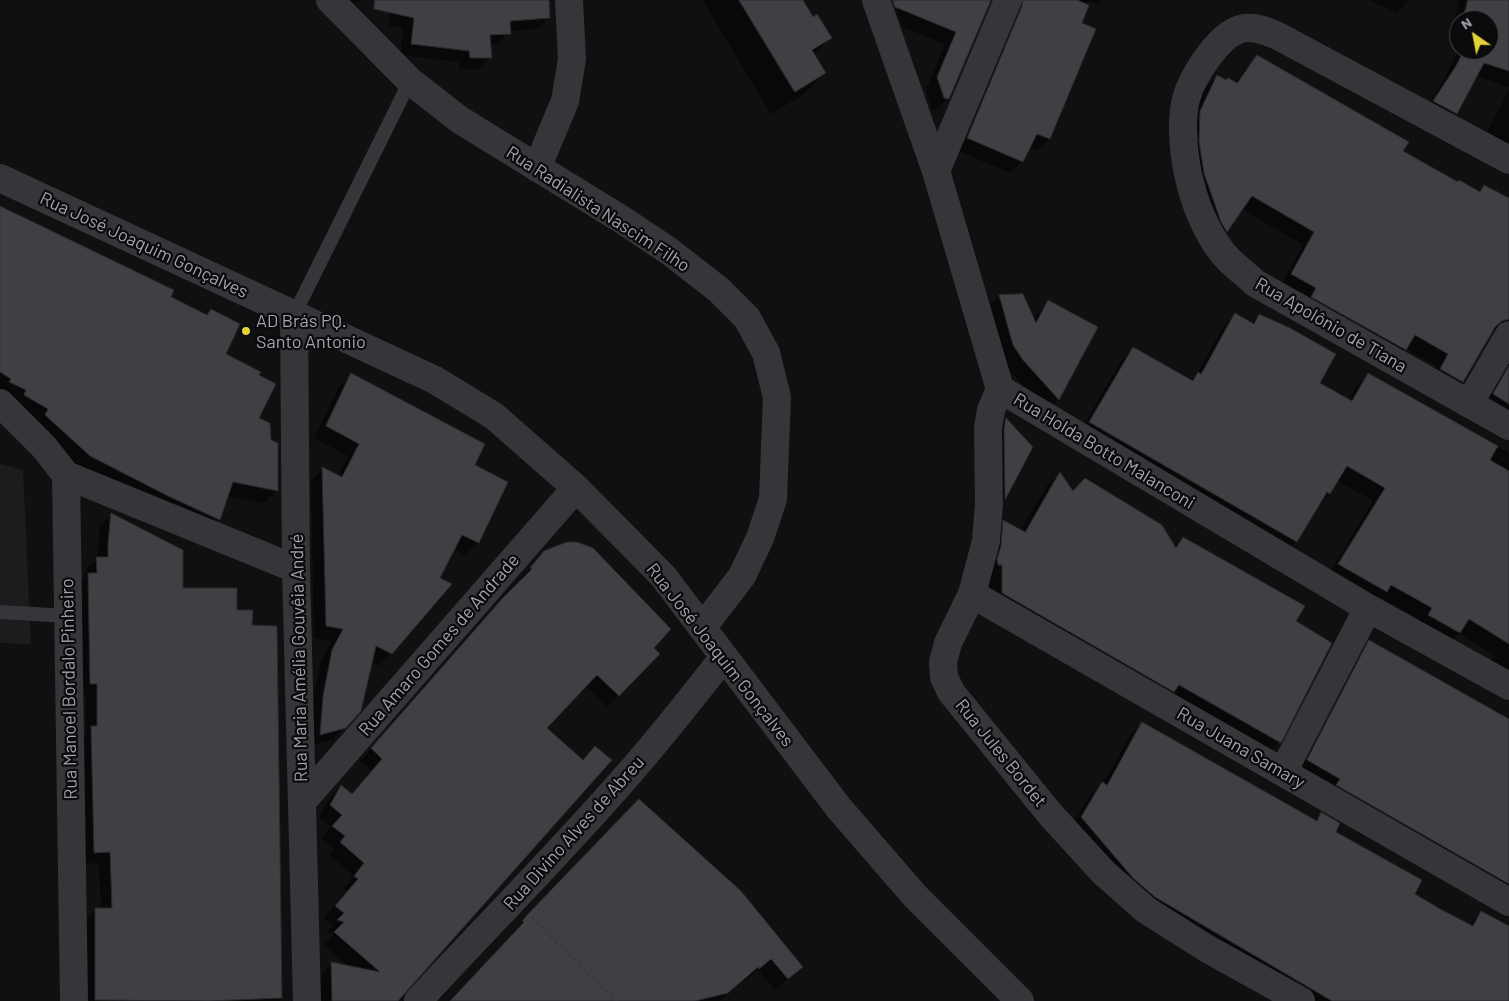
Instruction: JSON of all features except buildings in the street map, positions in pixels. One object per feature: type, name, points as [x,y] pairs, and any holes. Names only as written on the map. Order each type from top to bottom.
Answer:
[{"type":"street","name":"Rua Radialista Nascim Filho","points":[[330,0],[410,81],[460,120],[621,219],[669,251],[719,290],[747,318],[766,353],[777,397],[772,499],[760,538],[742,576],[702,628]]},
{"type":"street","points":[[537,168],[565,100],[572,58],[569,0]]},
{"type":"street","name":"Rua Holda Botto Malanconi","points":[[876,0],[936,171],[1000,389],[1368,608],[1509,686]]},
{"type":"street","points":[[936,171],[1008,0]]},
{"type":"street","name":"Rua Apolônio de Tiana","points":[[1509,160],[1278,36],[1259,28],[1243,28],[1220,41],[1202,64],[1186,99],[1182,139],[1190,186],[1209,233],[1228,259],[1255,283],[1509,426]]},
{"type":"street","name":"Rua José Joaquim Gonçalves","points":[[0,178],[444,385],[494,416],[576,488],[662,576],[838,807],[915,896],[1020,1001]]},
{"type":"street","name":"Rua Maria Amélia Gouvêia André","points":[[294,315],[296,569],[307,1001]]},
{"type":"street","points":[[1469,404],[1509,335]]},
{"type":"street","name":"Rua Jules Bordet","points":[[1000,389],[991,410],[988,428],[986,541],[972,594],[948,643],[943,662],[944,677],[951,692],[1050,814],[1103,872],[1146,910],[1206,948],[1301,1001]]},
{"type":"street","points":[[0,403],[44,447],[66,476],[296,569]]},
{"type":"street","name":"Rua Manoel Bordalo Pinheiro","points":[[66,476],[74,1001]]},
{"type":"street","name":"Rua Amaro Gomes de Andrade","points":[[302,802],[576,488]]},
{"type":"street","name":"Rua Juana Samary","points":[[972,594],[1509,902]]},
{"type":"street","points":[[1283,772],[1368,608]]},
{"type":"street","name":"Rua Divino Alves de Abreu","points":[[418,1001],[626,778],[723,658]]},
{"type":"lane","points":[[294,315],[410,81]]},
{"type":"lane","points":[[0,612],[68,616]]},
{"type":"path","points":[[514,900],[617,1001]]},
{"type":"shaded area","points":[[0,464],[23,470],[31,644],[0,643]]},
{"type":"place","name":"AD Brás PQ. Santo Antonio","points":[[246,331]]}]
